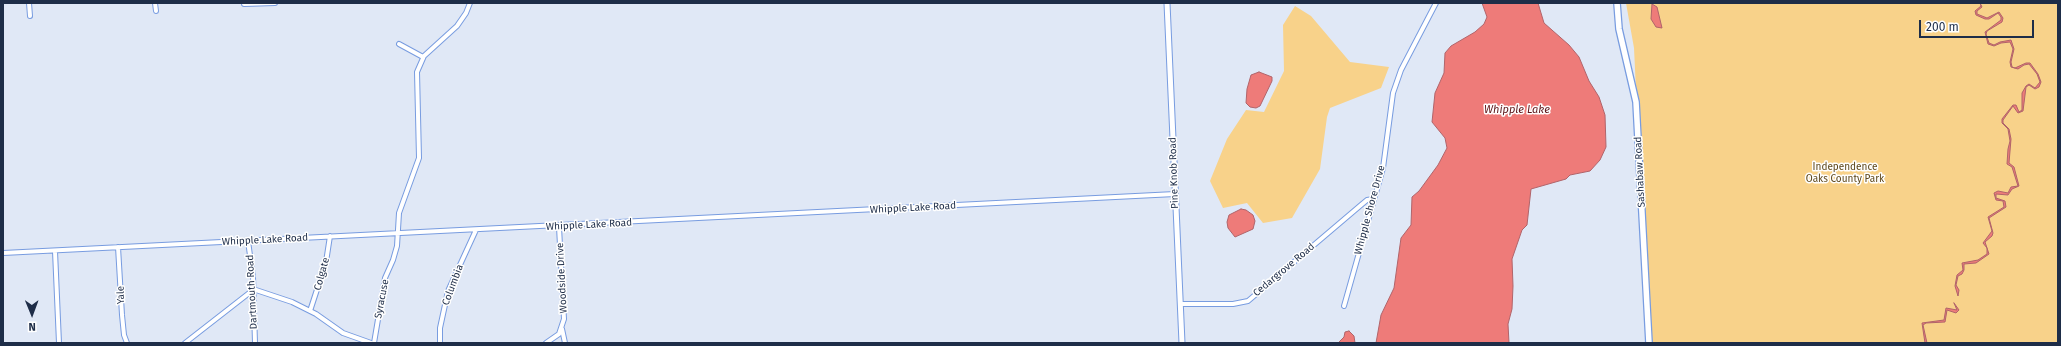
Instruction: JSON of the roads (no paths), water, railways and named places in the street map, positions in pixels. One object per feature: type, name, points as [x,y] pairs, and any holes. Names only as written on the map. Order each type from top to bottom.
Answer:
[{"type":"main road","name":"Sashabaw Road","points":[[1617,3],[1619,29],[1636,102],[1649,343]]},
{"type":"street","points":[[29,3],[30,16]]},
{"type":"street","points":[[155,3],[156,12]]},
{"type":"street","points":[[244,4],[275,3]]},
{"type":"street","points":[[399,44],[423,57],[457,26],[466,13],[470,3]]},
{"type":"street","name":"Pine Knob Road","points":[[1167,3],[1182,343]]},
{"type":"street","name":"Whipple Shore Drive","points":[[1344,306],[1383,168],[1393,93],[1401,70],[1436,3]]},
{"type":"street","name":"Syracuse","points":[[373,343],[385,278],[396,254],[399,213],[419,158],[416,77],[423,57]]},
{"type":"street","name":"Whipple Lake Road","points":[[3,253],[1175,194]]},
{"type":"street","name":"Cedargrove Road","points":[[1180,304],[1233,304],[1248,300],[1360,205],[1367,200],[1374,199]]},
{"type":"street","name":"Woodside Drive","points":[[559,226],[564,319],[562,329],[565,343]]},
{"type":"street","name":"Columbia","points":[[440,343],[440,328],[448,292],[476,230]]},
{"type":"street","name":"Colgate","points":[[310,311],[326,262],[330,236]]},
{"type":"street","name":"Dartmouth Road","points":[[248,241],[253,290],[255,343]]},
{"type":"street","name":"Yale","points":[[118,247],[122,320],[127,343]]},
{"type":"street","points":[[55,251],[58,343]]},
{"type":"street","points":[[186,343],[253,290],[279,296],[310,311],[343,333],[373,343]]},
{"type":"street","points":[[546,343],[556,337],[562,329]]},
{"type":"water","name":"Whipple Lake","points":[[1482,3],[1538,3],[1544,23],[1569,45],[1579,57],[1589,81],[1599,97],[1605,115],[1606,147],[1600,160],[1590,171],[1570,175],[1566,179],[1531,189],[1527,225],[1522,230],[1512,259],[1513,286],[1512,309],[1508,324],[1509,343],[1376,343],[1381,315],[1394,288],[1401,238],[1411,225],[1412,197],[1419,191],[1438,165],[1447,148],[1445,138],[1432,122],[1435,93],[1444,73],[1445,53],[1451,46],[1475,32],[1484,24],[1487,17]]},
{"type":"water","points":[[1980,3],[1982,7],[1977,11],[1977,14],[1987,18],[1999,12],[2003,18],[2002,22],[1987,31],[1986,34],[1989,43],[1994,45],[2011,40],[2014,49],[2011,62],[2012,67],[2015,68],[2026,63],[2030,63],[2038,74],[2041,82],[2039,87],[2035,89],[2029,85],[2026,87],[2023,111],[2018,113],[2013,106],[2003,120],[2003,123],[2009,129],[2011,139],[2009,163],[2014,167],[2019,186],[2012,189],[2008,195],[1996,194],[1996,198],[2005,201],[2006,207],[1989,218],[1993,233],[1992,236],[1985,242],[1987,248],[1983,243],[1992,231],[1988,217],[2004,207],[2003,201],[1996,200],[1994,193],[1998,191],[2008,193],[2011,187],[2018,186],[2012,167],[2007,164],[2010,141],[2008,129],[2002,123],[2002,119],[2013,105],[2016,105],[2019,112],[2022,110],[2022,93],[2026,86],[2029,84],[2035,88],[2040,82],[2037,74],[2029,64],[2018,69],[2011,67],[2010,62],[2013,49],[2010,42],[2001,43],[1994,46],[1988,44],[1985,32],[2001,20],[2001,17],[1998,13],[1989,19],[1976,15],[1975,11],[1981,6]]},
{"type":"water","points":[[1652,4],[1657,7],[1662,28],[1656,27],[1651,19]]},
{"type":"water","points":[[1259,72],[1272,77],[1272,81],[1260,106],[1256,108],[1250,107],[1246,103],[1247,89],[1251,75]]},
{"type":"water","points":[[1241,209],[1246,210],[1253,215],[1255,221],[1253,229],[1235,237],[1228,228],[1227,222],[1229,215]]},
{"type":"water","points":[[1987,248],[1989,254],[1976,263],[1964,264],[1964,270],[1962,274],[1958,276],[1956,285],[1959,290],[1958,296],[1955,286],[1957,275],[1963,270],[1962,263],[1978,260],[1987,254]]},
{"type":"water","points":[[1954,303],[1959,310],[1956,313],[1947,310],[1945,322],[1926,323],[1923,325],[1927,343],[1925,343],[1922,323],[1944,320],[1946,308],[1957,310]]},
{"type":"water","points":[[1349,331],[1354,336],[1355,343],[1338,343],[1344,337],[1345,332]]},
{"type":"park label","name":"Independence Oaks County Park","points":[[1845,172]]}]
